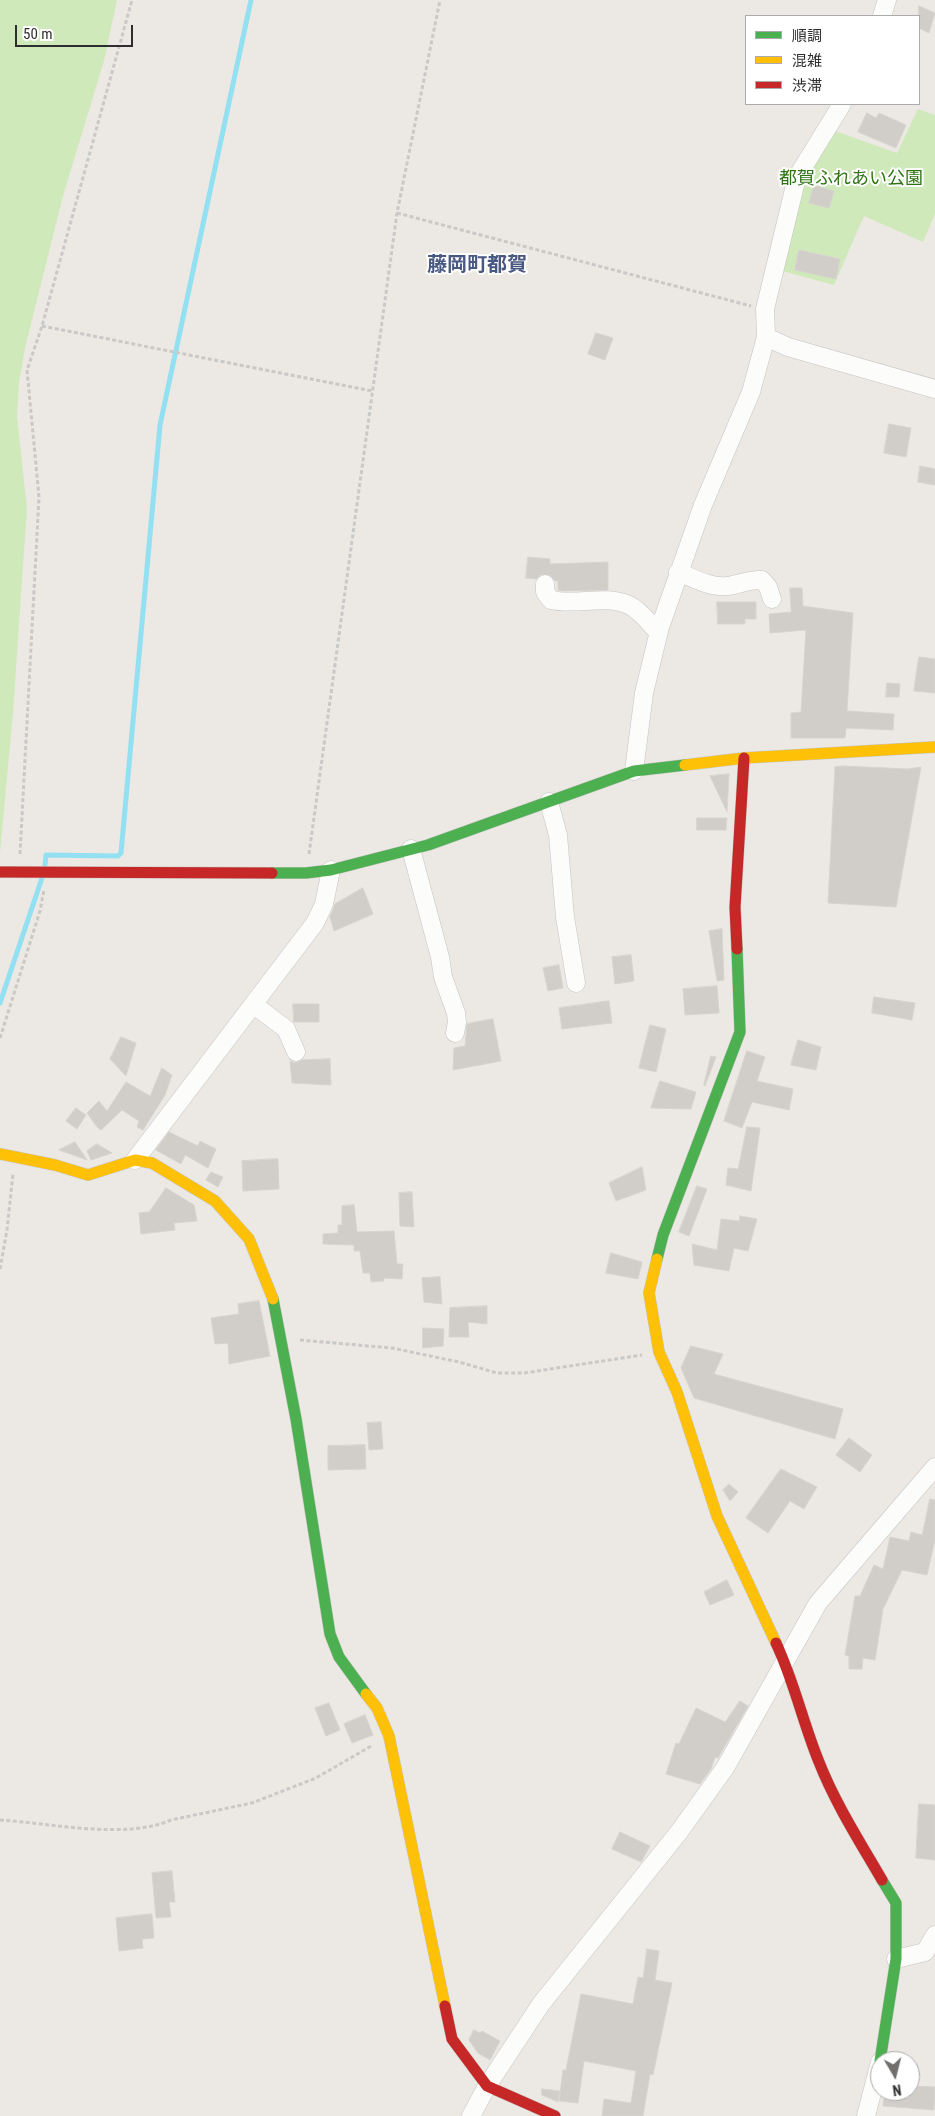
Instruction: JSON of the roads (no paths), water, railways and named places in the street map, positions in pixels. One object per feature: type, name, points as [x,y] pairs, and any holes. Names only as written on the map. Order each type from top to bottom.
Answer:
[{"type":"street","points":[[882,15],[887,0]]},
{"type":"street","points":[[634,771],[644,693],[658,632],[703,505],[751,392],[766,337],[766,309],[797,177],[839,106]]},
{"type":"street","points":[[766,337],[788,347],[935,389]]},
{"type":"street","points":[[678,572],[713,585],[725,586],[753,579],[762,580],[768,586],[772,599]]},
{"type":"street","points":[[545,584],[546,592],[551,600],[564,603],[609,600],[630,605],[658,632]]},
{"type":"street","points":[[0,872],[306,872],[331,870],[411,849],[634,771],[744,758],[935,747]]},
{"type":"street","points":[[744,758],[735,907],[740,1032],[699,1137],[661,1243],[649,1293],[660,1352],[677,1392],[718,1516],[785,1663],[819,1763],[853,1830],[896,1903],[896,1959],[882,2051]]},
{"type":"street","points":[[549,802],[558,835],[565,917],[576,983]]},
{"type":"street","points":[[411,849],[440,957],[442,977],[456,1013],[458,1022],[455,1033]]},
{"type":"street","points":[[135,1160],[315,923],[324,904],[331,870]]},
{"type":"street","points":[[254,1005],[286,1029],[296,1052]]},
{"type":"street","points":[[0,1154],[55,1165],[88,1175],[135,1160],[152,1163],[215,1201],[249,1239],[272,1295],[296,1418],[330,1634],[339,1657],[377,1708],[389,1736],[417,1864],[446,2018],[456,2045],[487,2086],[555,2116]]},
{"type":"street","points":[[471,2116],[487,2086],[541,2004],[679,1832],[725,1768],[818,1603],[935,1467]]},
{"type":"street","points":[[896,1959],[925,1952],[935,1935]]},
{"type":"street","points":[[866,2116],[870,2100]]},
{"type":"waterway","points":[[45,865],[46,855],[118,856],[121,853],[160,425],[251,0]]},
{"type":"waterway","points":[[0,1003],[42,878]]},
{"type":"district","name":"藤岡町都賀","points":[[477,266]]},
{"type":"park label","name":"都賀ふれあい公園","points":[[851,179]]}]
